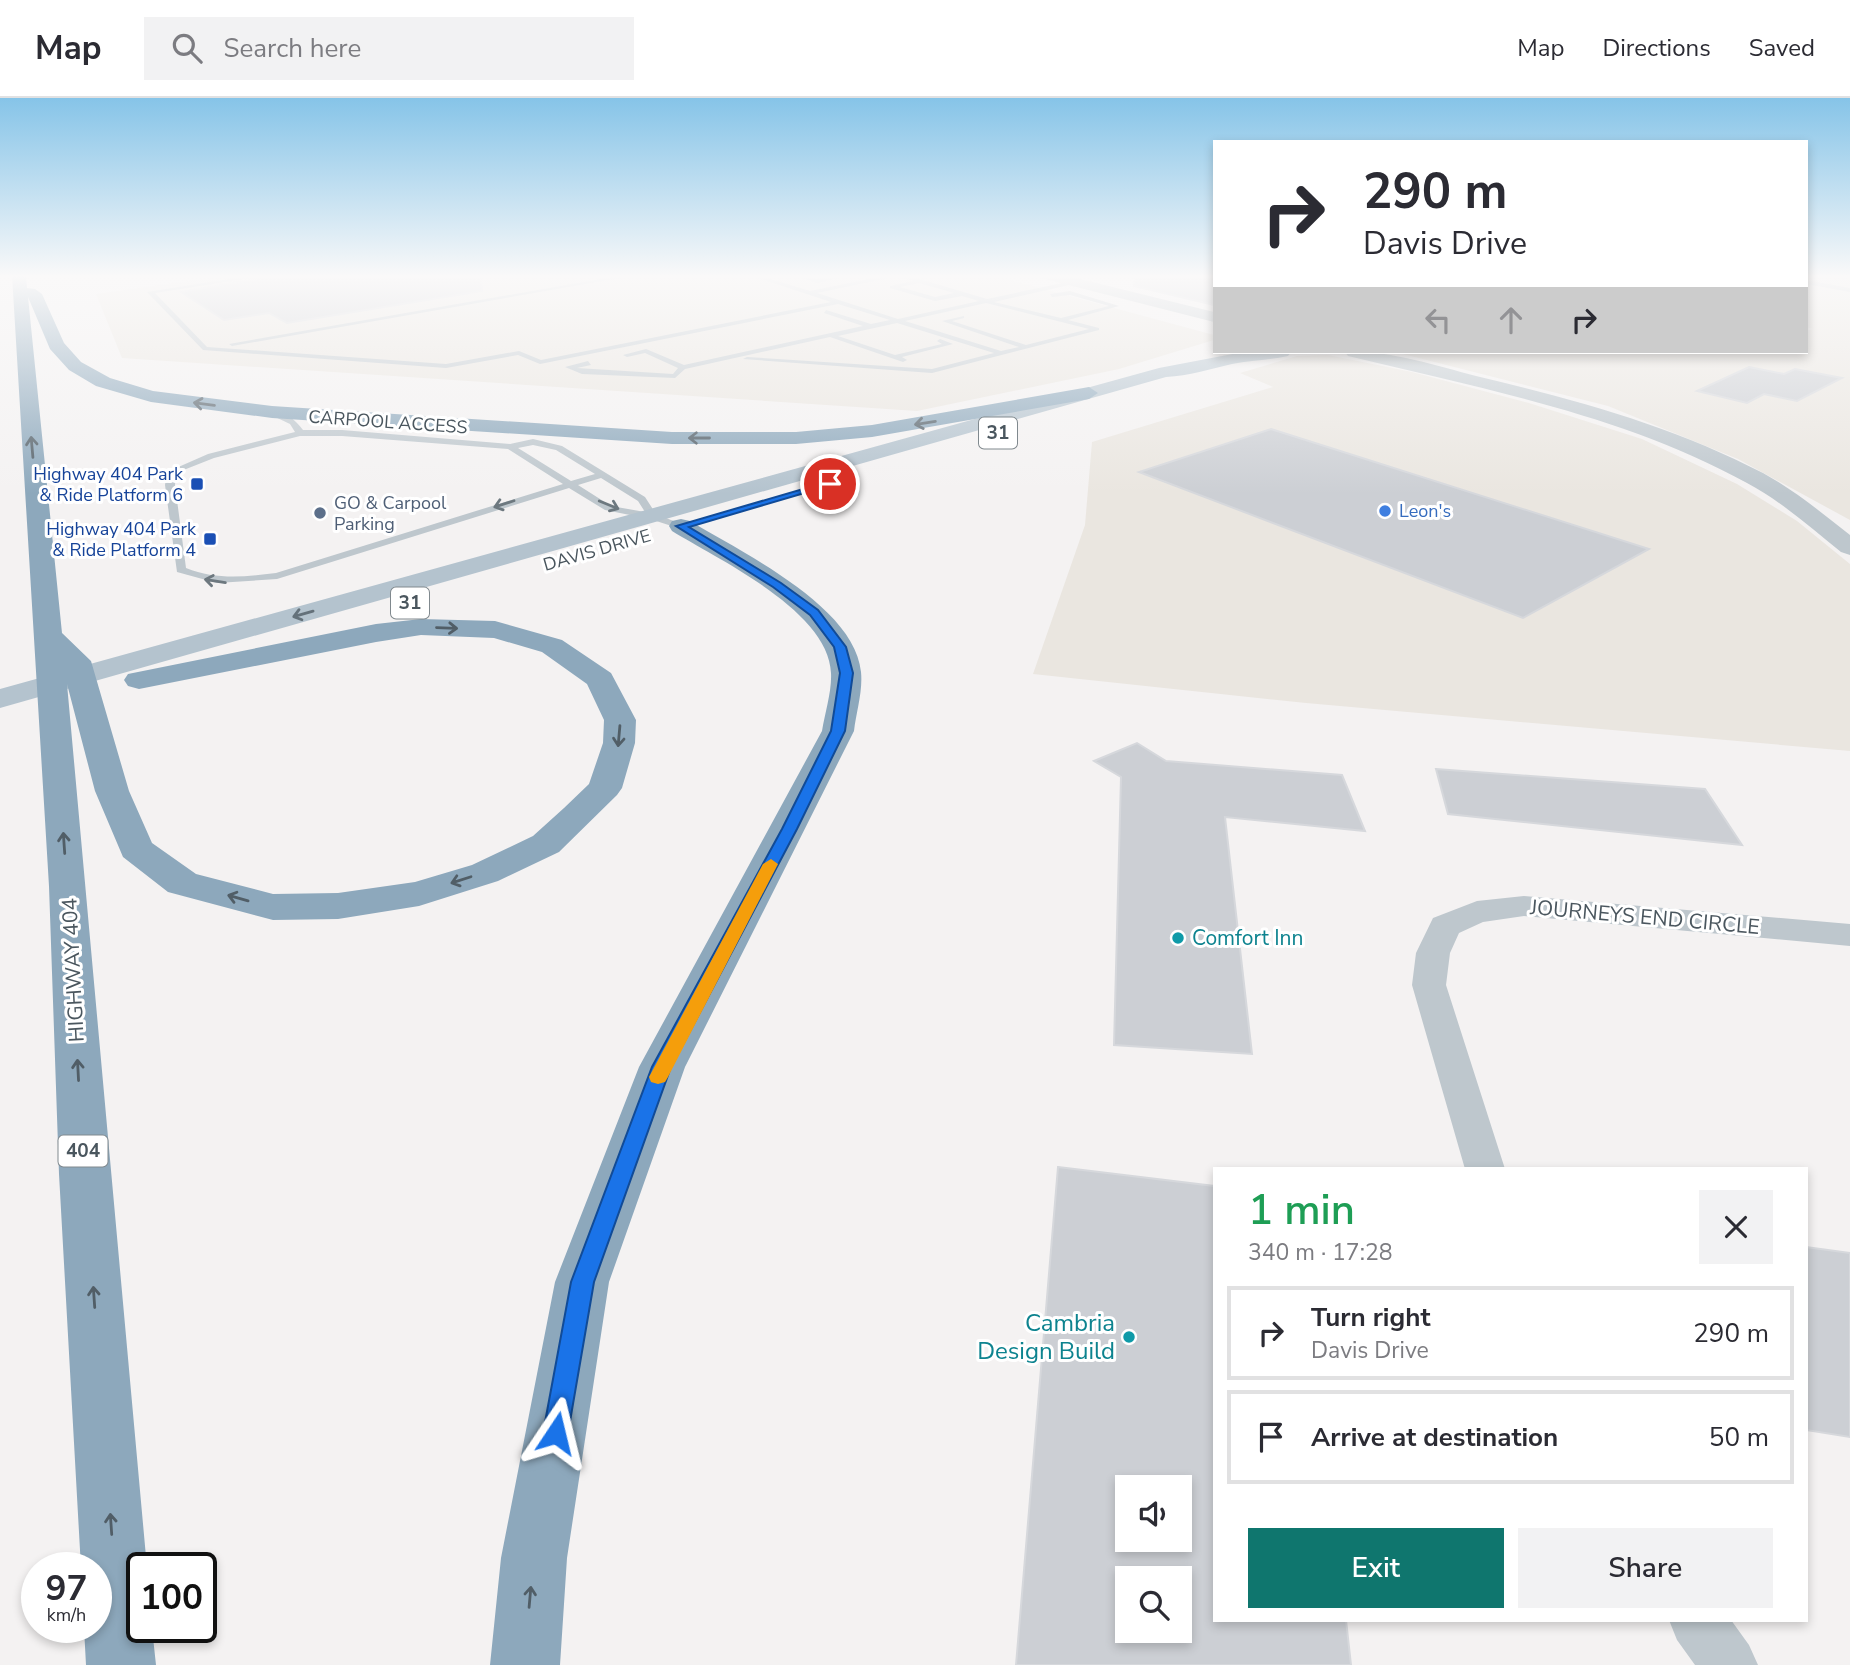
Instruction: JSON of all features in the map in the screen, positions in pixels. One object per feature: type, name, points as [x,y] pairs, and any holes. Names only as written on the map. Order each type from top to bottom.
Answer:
[{"type":"highway","name":"HIGHWAY 404","points":[[25,348],[68,886],[85,1188],[121,1665]]},
{"type":"highway","points":[[59,348],[70,362],[103,382],[150,396],[272,412],[672,438],[787,438],[872,431],[1089,393]]},
{"type":"highway","points":[[525,1665],[534,1559],[582,1282],[662,1067],[838,731],[846,673],[840,647],[814,613],[777,585],[666,521]]},
{"type":"highway","points":[[49,637],[76,661],[112,790],[136,849],[182,883],[273,907],[338,905],[419,894],[485,873],[546,844],[577,816],[605,788],[619,743],[620,720],[600,680],[580,663],[552,646],[495,630],[422,627],[376,633],[139,680]]},
{"type":"main road","name":"DAVIS DRIVE","points":[[0,722],[1089,393],[1164,373],[1188,372],[1242,354],[1265,357],[1275,354]]},
{"type":"main road","name":"DAVIS DRIVE","points":[[0,699],[163,653],[1187,380],[1188,372]]},
{"type":"street","points":[[1362,354],[1565,405],[1695,450],[1757,479],[1850,547]]},
{"type":"street","name":"JOURNEYS END CIRCLE","points":[[1484,1167],[1429,985],[1433,953],[1446,926],[1477,912],[1524,906],[1850,935]]},
{"type":"street","points":[[1698,1622],[1729,1665]]},
{"type":"lane","points":[[205,349],[210,348]]},
{"type":"lane","points":[[205,349],[446,366],[519,353],[540,362],[609,348]]},
{"type":"lane","points":[[640,374],[620,360],[646,351],[683,367],[772,348]]},
{"type":"lane","points":[[867,348],[906,361]]},
{"type":"lane","points":[[895,358],[934,348]]},
{"type":"lane","points":[[984,348],[1000,353]]},
{"type":"lane","points":[[727,358],[932,370],[1018,348]]},
{"type":"lane","points":[[880,368],[946,351],[973,360]]},
{"type":"lane","points":[[595,362],[569,367],[582,372],[675,376],[683,367]]},
{"type":"lane","name":"CARPOOL ACCESS","points":[[272,412],[293,422],[300,433],[352,434],[510,447],[533,442],[548,444],[559,448],[642,499],[666,521]]},
{"type":"lane","points":[[300,433],[211,456],[172,472],[170,485],[181,570],[201,578],[228,583],[277,576],[601,475]]},
{"type":"lane","name":"CARPOOL ACCESS","points":[[510,447],[608,508],[666,521]]},
{"type":"shaded area","points":[[118,348],[1187,348],[1119,369],[917,411],[122,358]]},
{"type":"shaded area","points":[[1808,348],[1850,348],[1850,520],[1738,459],[1608,406],[1403,354],[1808,354]]},
{"type":"shaded area","points":[[1328,355],[1412,372],[1529,403],[1642,439],[1737,484],[1797,521],[1850,564],[1850,751],[1306,703],[1033,674],[1085,525],[1092,442],[1273,387],[1240,373],[1297,356]]},
{"type":"building","points":[[1749,367],[1784,374],[1795,369],[1842,378],[1797,401],[1764,394],[1747,403],[1697,391]]},
{"type":"building","name":"Leon's","points":[[1271,429],[1649,549],[1523,618],[1139,472]]},
{"type":"building","name":"Comfort Inn","points":[[1137,743],[1166,761],[1342,775],[1365,831],[1225,817],[1252,1054],[1114,1045],[1121,777],[1094,761]]},
{"type":"building","points":[[1436,769],[1705,789],[1742,845],[1448,814]]},
{"type":"building","name":"Cambria Design Build","points":[[1058,1167],[1213,1186],[1213,1622],[1346,1622],[1351,1665],[1016,1665]]},
{"type":"building","points":[[1808,1247],[1850,1253],[1850,1437],[1808,1430]]},
{"type":"slow traffic","points":[[658,1077],[771,864]]},
{"type":"place","name":"Highway 404 Park & Ride Platform 6","points":[[197,484]]},
{"type":"place","name":"Leon's","points":[[1385,511]]},
{"type":"place","name":"GO & Carpool Parking","points":[[320,513]]},
{"type":"place","name":"Highway 404 Park & Ride Platform 4","points":[[210,539]]},
{"type":"place","name":"Comfort Inn","points":[[1178,938]]},
{"type":"place","name":"Cambria Design Build","points":[[1129,1337]]},
{"type":"route","points":[[556,1433],[582,1282],[662,1067],[838,731],[846,673],[840,647],[814,613],[777,585],[681,526],[830,484]]}]
